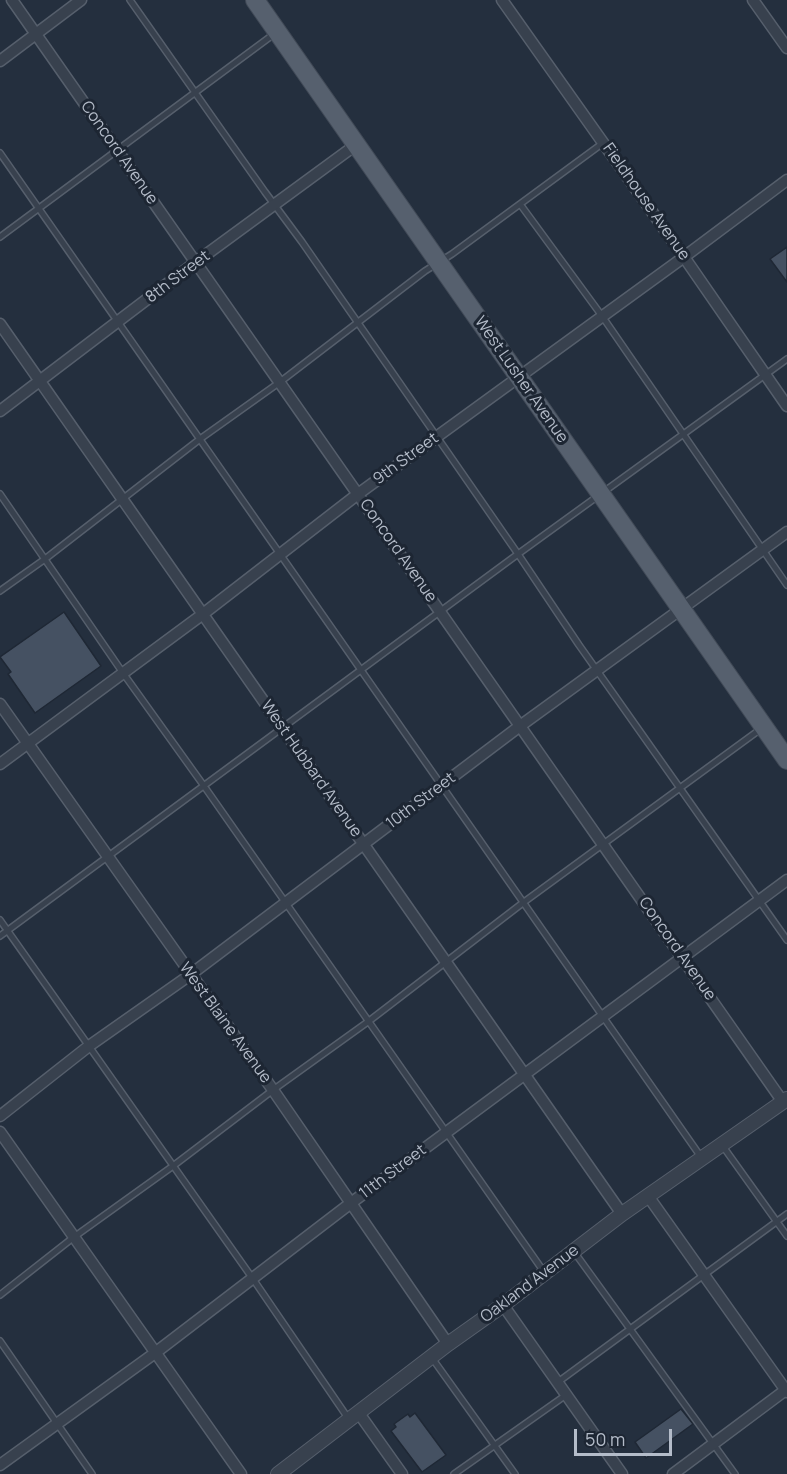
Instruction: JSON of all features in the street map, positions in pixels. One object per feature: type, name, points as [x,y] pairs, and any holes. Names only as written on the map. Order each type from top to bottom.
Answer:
[{"type":"main road","name":"West Lusher Avenue","points":[[255,0],[787,760]]},
{"type":"street","name":"Concord Avenue","points":[[12,0],[683,958],[785,1100]]},
{"type":"street","points":[[0,61],[81,0]]},
{"type":"street","name":"Fieldhouse Avenue","points":[[502,0],[787,406]]},
{"type":"street","points":[[753,0],[787,48]]},
{"type":"street","name":"8th Street","points":[[0,411],[196,262],[357,144]]},
{"type":"street","name":"9th Street","points":[[0,764],[202,614],[358,494],[787,180]]},
{"type":"street","name":"West Hubbard Avenue","points":[[0,324],[622,1215]]},
{"type":"street","name":"10th Street","points":[[0,1116],[89,1046],[190,975],[520,726],[787,532]]},
{"type":"street","name":"West Blaine Avenue","points":[[0,704],[273,1090],[448,1344]]},
{"type":"street","name":"11th Street","points":[[0,1465],[155,1353],[351,1203],[787,880]]},
{"type":"street","name":"Oakland Avenue","points":[[285,1472],[448,1344],[648,1196],[785,1100]]},
{"type":"street","points":[[0,1132],[241,1474]]},
{"type":"street","points":[[648,1196],[787,1390],[673,1474]]},
{"type":"street","points":[[503,1305],[622,1474]]},
{"type":"street","points":[[354,1416],[402,1474]]},
{"type":"lane","points":[[130,0],[302,242],[597,670],[787,940]]},
{"type":"lane","points":[[0,237],[277,31]]},
{"type":"lane","points":[[0,591],[425,271],[603,142]]},
{"type":"lane","points":[[0,153],[702,1158]]},
{"type":"lane","points":[[520,204],[602,316],[787,585]]},
{"type":"lane","points":[[0,936],[440,611],[787,359]]},
{"type":"lane","points":[[0,494],[545,1274]]},
{"type":"lane","points":[[0,1294],[447,963],[524,902],[764,727]]},
{"type":"lane","points":[[0,920],[253,1279],[354,1416]]},
{"type":"lane","points":[[722,1145],[787,1236]]},
{"type":"lane","points":[[558,1382],[787,1214]]},
{"type":"lane","points":[[574,1251],[735,1474]]},
{"type":"lane","points":[[0,1341],[92,1474]]},
{"type":"lane","points":[[431,1357],[515,1474]]},
{"type":"lane","points":[[454,1474],[566,1395]]},
{"type":"building","points":[[787,247],[787,282],[770,259]]},
{"type":"building","points":[[64,612],[101,666],[35,713],[8,674],[11,672],[0,657]]},
{"type":"building","points":[[681,1409],[693,1424],[646,1458],[635,1442]]},
{"type":"building","points":[[415,1413],[446,1455],[422,1472],[391,1431],[396,1427],[394,1424],[408,1414],[410,1417]]}]
